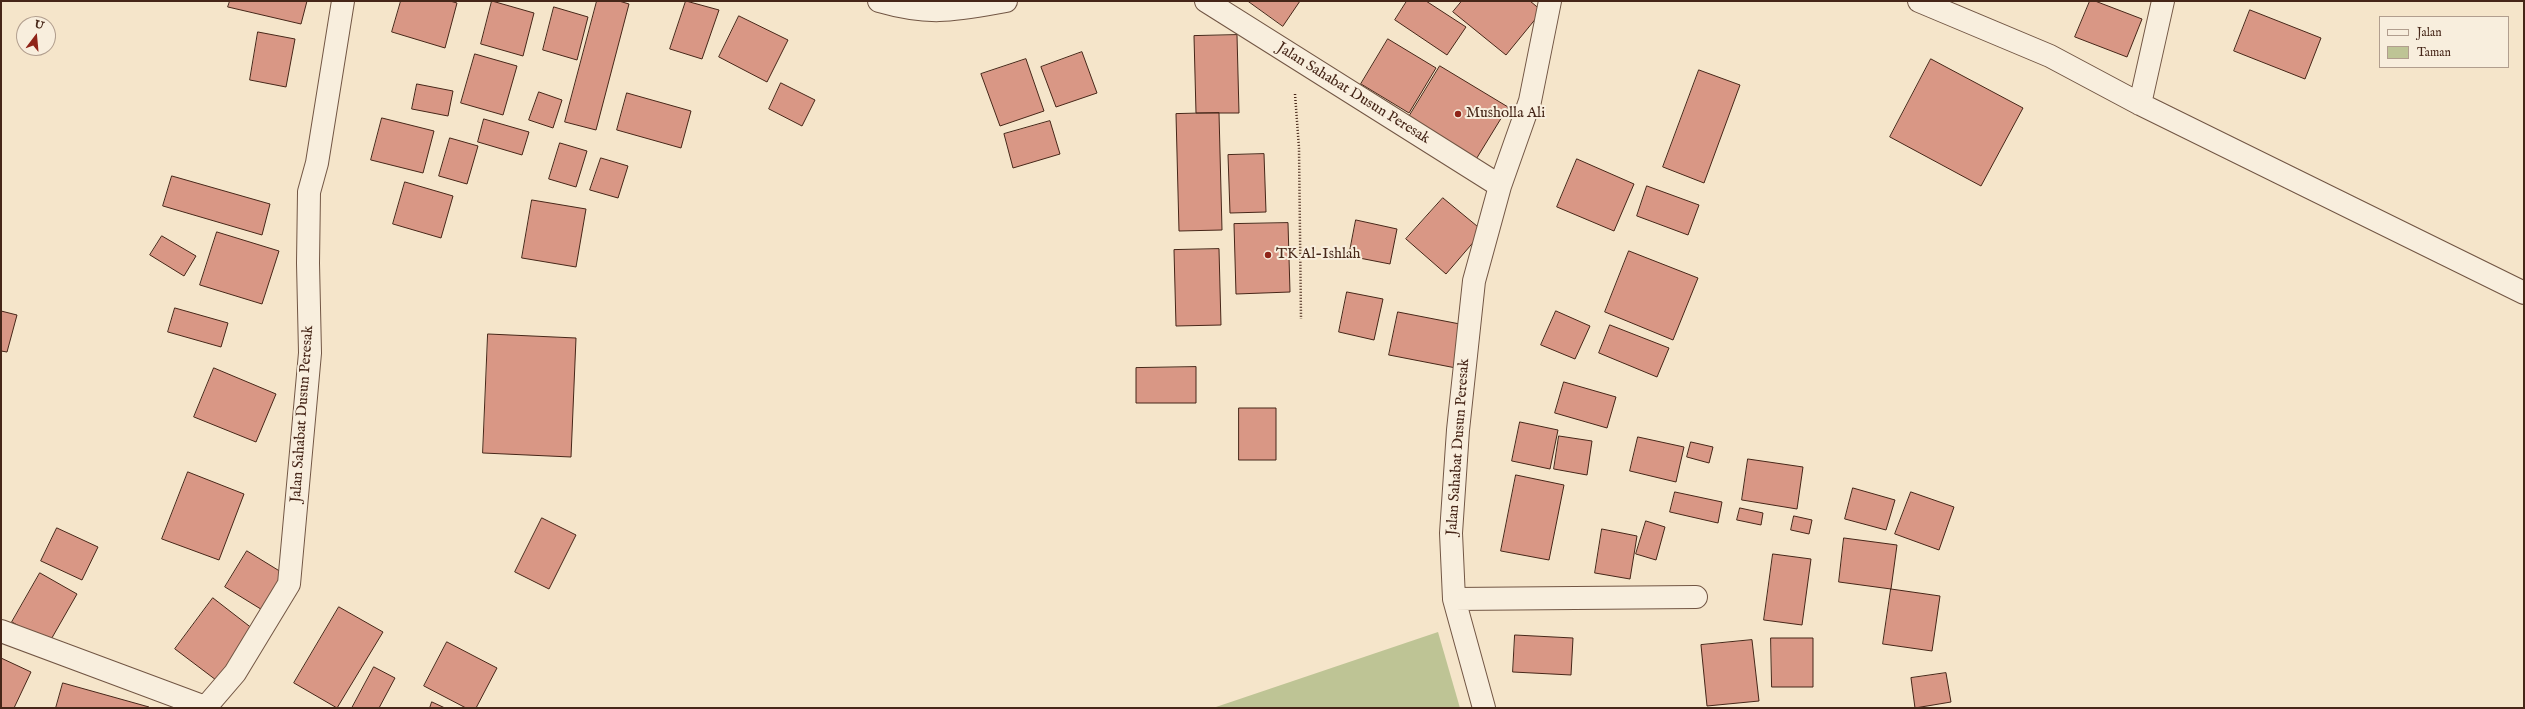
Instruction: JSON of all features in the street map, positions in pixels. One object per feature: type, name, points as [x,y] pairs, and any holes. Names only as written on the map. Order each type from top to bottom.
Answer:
[{"type":"street","name":"Jalan Sahabat Dusun Peresak","points":[[205,707],[235,673],[289,584],[310,353],[308,263],[309,192],[317,163],[343,1]]},
{"type":"street","points":[[879,1],[922,10],[947,11],[973,9],[1006,1]]},
{"type":"street","name":"Jalan Sahabat Dusun Peresak","points":[[1206,1],[1500,186]]},
{"type":"street","name":"Jalan Sahabat Dusun Peresak","points":[[1484,708],[1454,599],[1451,533],[1458,430],[1474,281],[1500,186],[1530,101],[1550,1]]},
{"type":"street","points":[[1919,1],[2050,56],[2140,104],[2524,293]]},
{"type":"street","points":[[2140,104],[2164,1]]},
{"type":"street","points":[[1454,599],[1696,597]]},
{"type":"street","points":[[1,631],[205,707]]},
{"type":"path","points":[[1292,55],[1299,148],[1300,319]]},
{"type":"green space","points":[[1438,632],[1460,708],[1213,708]]},
{"type":"building","points":[[230,1],[307,1],[301,24],[228,7]]},
{"type":"building","points":[[401,1],[450,1],[457,3],[445,48],[392,32]]},
{"type":"building","points":[[492,1],[534,13],[523,56],[481,44]]},
{"type":"building","points":[[597,1],[619,1],[629,4],[596,130],[565,122]]},
{"type":"building","points":[[686,1],[719,10],[702,59],[670,49]]},
{"type":"building","points":[[1248,1],[1300,1],[1283,26]]},
{"type":"building","points":[[1407,1],[1426,1],[1466,27],[1447,55],[1395,20]]},
{"type":"building","points":[[1462,1],[1530,1],[1542,11],[1506,55],[1453,12]]},
{"type":"building","points":[[2090,1],[2095,1],[2142,19],[2127,57],[2075,37]]},
{"type":"building","points":[[554,7],[588,17],[577,60],[543,50]]},
{"type":"building","points":[[2250,10],[2321,38],[2305,79],[2234,51]]},
{"type":"building","points":[[739,16],[788,40],[767,82],[719,57]]},
{"type":"building","points":[[258,32],[295,39],[286,87],[250,80]]},
{"type":"building","points":[[1237,35],[1239,113],[1196,113],[1194,36]]},
{"type":"building","points":[[1388,39],[1436,68],[1409,113],[1361,84]]},
{"type":"building","points":[[1082,52],[1097,93],[1056,107],[1041,67]]},
{"type":"building","points":[[475,54],[517,66],[503,115],[461,103]]},
{"type":"building","points":[[1026,59],[1044,111],[1000,126],[981,74]]},
{"type":"building","points":[[1931,59],[2023,108],[1981,186],[1890,137]]},
{"type":"building","name":"Musholla Ali","points":[[1440,66],[1508,107],[1475,161],[1407,120]]},
{"type":"building","points":[[1699,70],[1740,85],[1704,183],[1663,167]]},
{"type":"building","points":[[781,83],[815,100],[802,126],[769,109]]},
{"type":"building","points":[[417,84],[453,91],[448,116],[412,109]]},
{"type":"building","points":[[539,92],[562,100],[553,128],[529,120]]},
{"type":"building","points":[[627,93],[691,111],[681,148],[617,130]]},
{"type":"building","points":[[1219,113],[1222,230],[1179,231],[1176,114]]},
{"type":"building","points":[[382,118],[434,131],[423,173],[371,160]]},
{"type":"building","points":[[484,119],[529,132],[522,155],[478,142]]},
{"type":"building","points":[[1050,121],[1060,154],[1013,168],[1004,134]]},
{"type":"building","points":[[450,138],[478,146],[467,184],[439,176]]},
{"type":"building","points":[[560,143],[587,151],[576,187],[549,179]]},
{"type":"building","points":[[1264,154],[1266,212],[1230,213],[1228,155]]},
{"type":"building","points":[[601,158],[628,166],[618,198],[590,190]]},
{"type":"building","points":[[1577,159],[1634,184],[1614,231],[1557,207]]},
{"type":"building","points":[[172,176],[270,204],[262,235],[163,206]]},
{"type":"building","points":[[405,182],[453,196],[441,238],[393,224]]},
{"type":"building","points":[[1647,186],[1699,205],[1688,235],[1637,216]]},
{"type":"building","points":[[1443,198],[1483,231],[1446,274],[1406,239]]},
{"type":"building","points":[[532,200],[586,209],[576,267],[522,258]]},
{"type":"building","points":[[1356,220],[1397,229],[1390,264],[1349,256]]},
{"type":"building","points":[[1288,223],[1290,292],[1236,294],[1234,224]]},
{"type":"building","points":[[217,232],[279,251],[262,304],[200,285]]},
{"type":"building","points":[[162,236],[196,256],[184,276],[150,255]]},
{"type":"building","points":[[1219,249],[1221,325],[1176,326],[1174,250]]},
{"type":"building","points":[[1629,251],[1698,278],[1673,340],[1605,312]]},
{"type":"building","points":[[1347,292],[1383,299],[1374,340],[1339,332]]},
{"type":"building","points":[[175,308],[228,323],[221,347],[168,332]]},
{"type":"building","points":[[1,311],[17,315],[7,352],[1,351]]},
{"type":"building","points":[[1556,311],[1590,326],[1575,359],[1541,345]]},
{"type":"building","points":[[1398,312],[1465,325],[1456,368],[1389,355]]},
{"type":"building","points":[[1610,325],[1669,348],[1657,377],[1599,353]]},
{"type":"building","points":[[488,334],[576,338],[571,457],[483,453]]},
{"type":"building","points":[[1196,367],[1196,403],[1136,403],[1136,368]]},
{"type":"building","points":[[214,368],[276,394],[256,442],[194,417]]},
{"type":"building","points":[[1564,382],[1616,397],[1607,428],[1555,413]]},
{"type":"building","points":[[1239,408],[1276,408],[1276,460],[1239,460]]},
{"type":"building","points":[[1520,422],[1558,430],[1550,469],[1512,461]]},
{"type":"building","points":[[1559,436],[1592,441],[1587,475],[1554,469]]},
{"type":"building","points":[[1638,437],[1684,447],[1676,482],[1630,471]]},
{"type":"building","points":[[1691,442],[1713,447],[1709,463],[1687,457]]},
{"type":"building","points":[[1748,459],[1803,467],[1797,509],[1742,500]]},
{"type":"building","points":[[188,472],[244,494],[219,560],[162,539]]},
{"type":"building","points":[[1516,475],[1564,485],[1549,560],[1501,551]]},
{"type":"building","points":[[1853,488],[1895,500],[1886,530],[1845,519]]},
{"type":"building","points":[[1675,492],[1722,502],[1718,523],[1670,512]]},
{"type":"building","points":[[1911,492],[1954,507],[1939,550],[1895,534]]},
{"type":"building","points":[[1740,508],[1763,513],[1761,525],[1737,520]]},
{"type":"building","points":[[1794,516],[1812,520],[1809,534],[1791,530]]},
{"type":"building","points":[[542,518],[576,535],[549,589],[515,572]]},
{"type":"building","points":[[1646,521],[1665,527],[1656,560],[1636,554]]},
{"type":"building","points":[[57,528],[98,547],[82,580],[41,561]]},
{"type":"building","points":[[1602,529],[1637,536],[1630,579],[1595,573]]},
{"type":"building","points":[[1844,538],[1897,545],[1891,589],[1839,582]]},
{"type":"building","points":[[247,551],[286,575],[264,611],[225,587]]},
{"type":"building","points":[[1773,554],[1811,559],[1802,625],[1764,620]]},
{"type":"building","points":[[40,573],[77,594],[49,643],[12,622]]},
{"type":"building","points":[[1891,589],[1940,596],[1932,651],[1883,644]]},
{"type":"building","points":[[213,598],[253,629],[216,680],[175,649]]},
{"type":"building","points":[[339,607],[383,632],[337,708],[294,683]]},
{"type":"building","points":[[1515,635],[1573,638],[1571,675],[1513,672]]},
{"type":"building","points":[[1771,638],[1813,638],[1813,687],[1772,687]]},
{"type":"building","points":[[1752,640],[1759,701],[1707,706],[1701,645]]},
{"type":"building","points":[[447,642],[497,668],[476,708],[466,708],[424,686]]},
{"type":"building","points":[[1,658],[31,672],[14,708],[1,708]]},
{"type":"building","points":[[374,667],[395,678],[379,708],[352,708]]},
{"type":"building","points":[[1946,673],[1951,702],[1915,708],[1911,678]]},
{"type":"building","points":[[63,683],[149,707],[149,708],[56,708]]},
{"type":"building","points":[[432,702],[445,708],[430,708]]},
{"type":"place","name":"Musholla Ali","points":[[1458,114]]},
{"type":"place","name":"TK Al-Ishlah","points":[[1268,255]]}]
